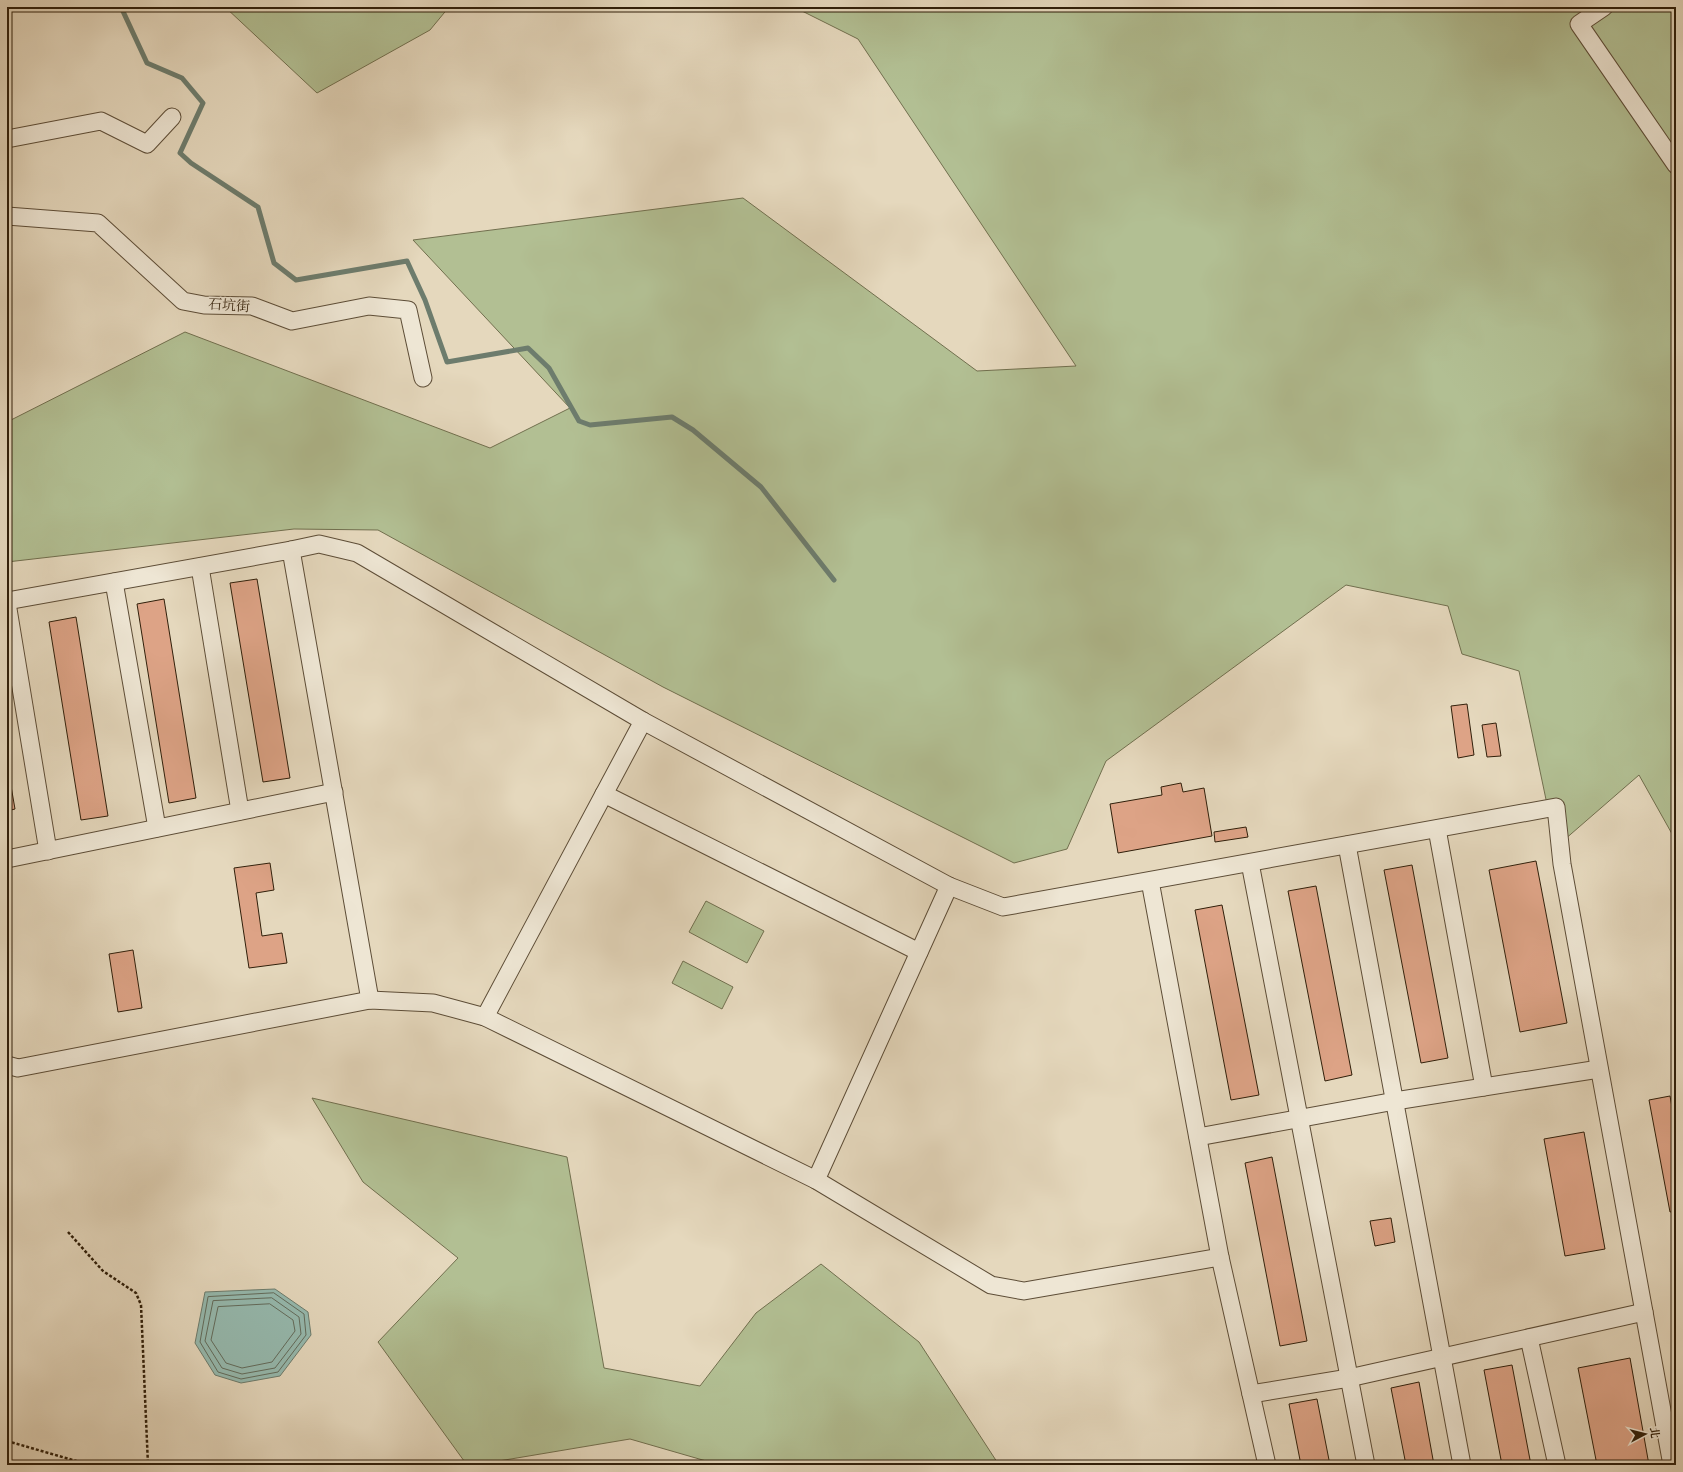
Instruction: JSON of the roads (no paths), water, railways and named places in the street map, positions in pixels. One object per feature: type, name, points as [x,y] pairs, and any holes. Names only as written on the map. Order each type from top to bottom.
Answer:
[{"type":"street","points":[[1604,7],[1579,24],[1676,165]]},
{"type":"street","points":[[7,139],[101,121],[146,144],[172,117]]},
{"type":"street","name":"石坑街","points":[[7,216],[98,223],[183,301],[204,304],[252,306],[292,321],[369,306],[408,310],[422,378]]},
{"type":"street","points":[[48,851],[7,602],[319,544],[357,553],[643,721],[949,886],[1003,907],[1556,807],[1562,864],[1672,1465]]},
{"type":"street","points":[[291,550],[370,1000]]},
{"type":"street","points":[[200,567],[240,811]]},
{"type":"street","points":[[114,582],[157,828]]},
{"type":"street","points":[[485,1016],[643,721]]},
{"type":"street","points":[[7,859],[334,792]]},
{"type":"street","points":[[604,794],[919,952]]},
{"type":"street","points":[[1437,829],[1484,1087]]},
{"type":"street","points":[[1347,845],[1462,1465]]},
{"type":"street","points":[[1250,863],[1366,1465]]},
{"type":"street","points":[[1150,881],[1220,1257],[1267,1465]]},
{"type":"street","points":[[816,1180],[949,886]]},
{"type":"street","points":[[7,1065],[18,1068],[370,1000],[433,1003],[485,1016],[816,1180],[991,1285],[1024,1291],[1220,1257]]},
{"type":"street","points":[[1198,1137],[1395,1100],[1599,1068]]},
{"type":"street","points":[[1251,1394],[1349,1378],[1644,1312]]},
{"type":"street","points":[[1529,1338],[1557,1465]]},
{"type":"water","points":[[275,1289],[308,1312],[311,1335],[280,1376],[241,1383],[215,1375],[195,1343],[205,1292]]},
{"type":"waterway","points":[[121,7],[147,63],[182,78],[203,103],[180,153],[191,163],[258,207],[274,263],[296,280],[407,261],[425,300],[447,362],[528,348],[549,368],[579,421],[590,425],[672,417],[693,430],[761,487],[834,580]]}]
